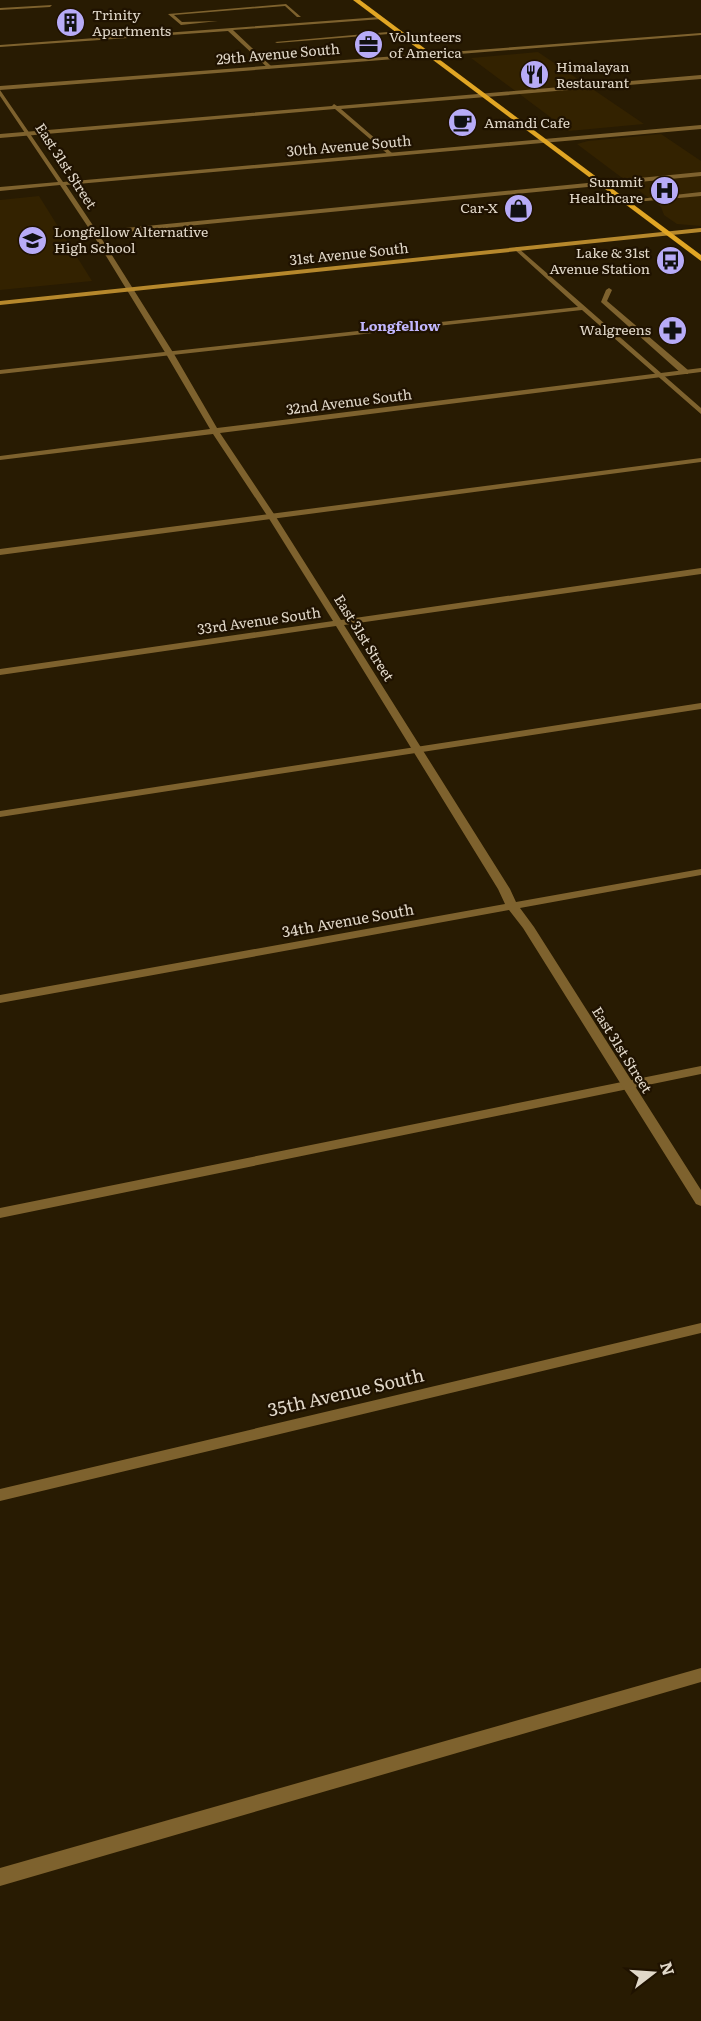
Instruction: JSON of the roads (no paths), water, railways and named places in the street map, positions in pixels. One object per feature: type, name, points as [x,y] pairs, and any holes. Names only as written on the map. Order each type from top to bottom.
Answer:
[{"type":"main road","points":[[356,0],[701,260]]},
{"type":"street","points":[[622,0],[637,0]]},
{"type":"street","points":[[220,21],[178,23],[170,14],[286,5],[299,16]]},
{"type":"street","points":[[0,9],[50,6]]},
{"type":"street","points":[[361,11],[370,11]]},
{"type":"street","points":[[288,17],[310,15]]},
{"type":"street","points":[[0,46],[380,18]]},
{"type":"street","points":[[197,23],[205,31]]},
{"type":"street","points":[[229,29],[269,67]]},
{"type":"street","points":[[277,42],[399,32]]},
{"type":"street","name":"29th Avenue South","points":[[0,90],[427,54],[701,34]]},
{"type":"street","points":[[0,136],[334,106],[701,77]]},
{"type":"street","name":"East 31st Street","points":[[0,90],[60,184],[95,233],[512,906],[528,927],[701,1201]]},
{"type":"street","points":[[334,106],[390,154]]},
{"type":"street","name":"30th Avenue South","points":[[0,189],[701,127]]},
{"type":"street","points":[[95,233],[701,174]]},
{"type":"street","points":[[624,201],[701,194]]},
{"type":"street","name":"31st Avenue South","points":[[0,303],[701,230]]},
{"type":"street","points":[[517,249],[701,412]]},
{"type":"street","points":[[609,290],[603,301],[685,372]]},
{"type":"street","points":[[0,372],[584,308]]},
{"type":"street","name":"32nd Avenue South","points":[[0,458],[217,433],[701,370]]},
{"type":"street","points":[[0,552],[701,460]]},
{"type":"street","name":"33rd Avenue South","points":[[0,672],[701,571]]},
{"type":"street","points":[[0,814],[416,748],[701,706]]},
{"type":"street","name":"34th Avenue South","points":[[0,999],[701,872]]},
{"type":"street","points":[[0,1213],[701,1070]]},
{"type":"street","name":"35th Avenue South","points":[[0,1495],[701,1328]]},
{"type":"street","points":[[0,1877],[701,1676]]},
{"type":"place","name":"Trinity Apartments","points":[[71,23]]},
{"type":"place","name":"Volunteers of America","points":[[368,45]]},
{"type":"place","name":"Himalayan Restaurant","points":[[535,75]]},
{"type":"place","name":"Amandi Cafe","points":[[463,123]]},
{"type":"place","name":"Summit Healthcare","points":[[664,190]]},
{"type":"place","name":"Car-X","points":[[519,208]]},
{"type":"place","name":"Longfellow Alternative High School","points":[[33,240]]},
{"type":"place","name":"Lake & 31st Avenue Station","points":[[671,261]]},
{"type":"place","name":"Walgreens","points":[[672,330]]},
{"type":"district","name":"Longfellow","points":[[400,326]]}]
